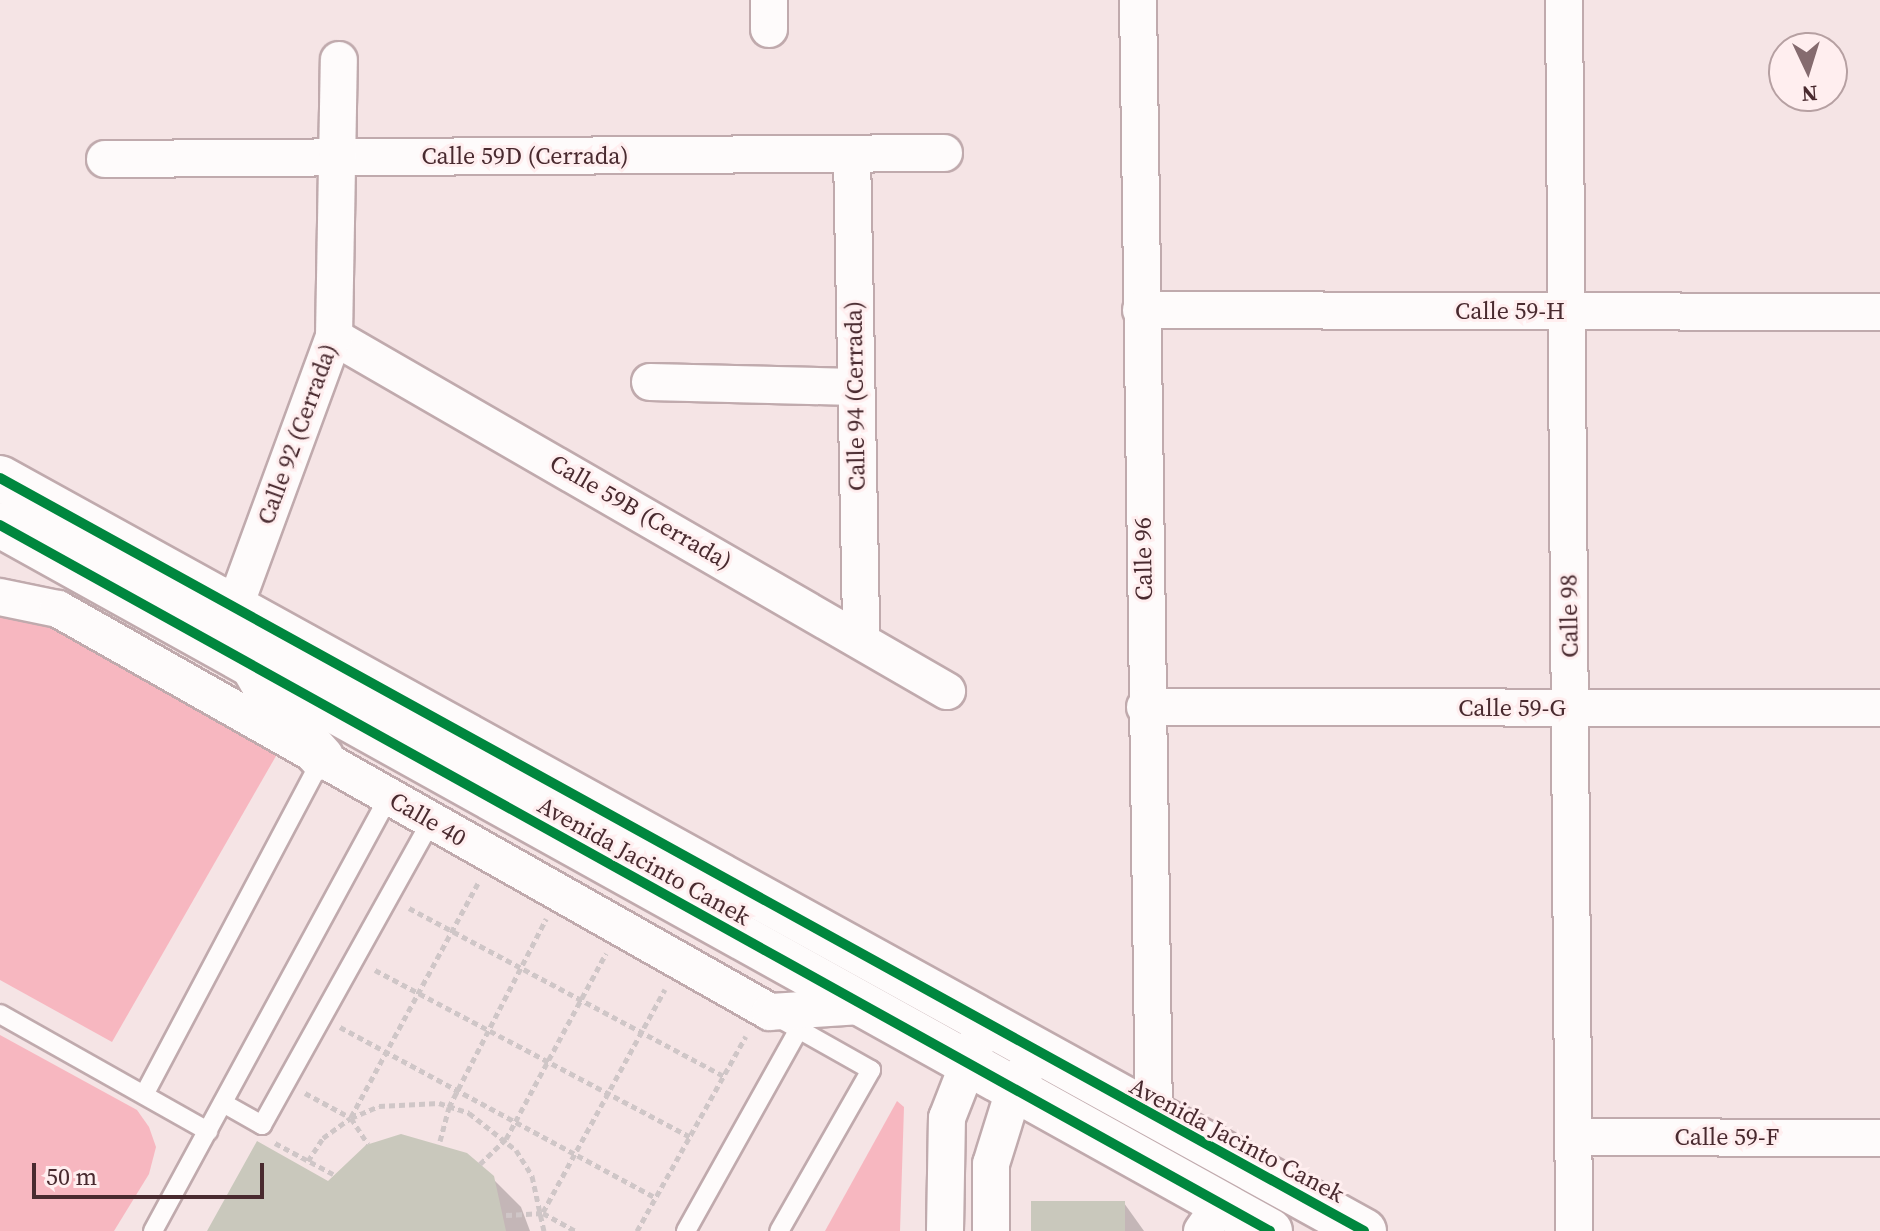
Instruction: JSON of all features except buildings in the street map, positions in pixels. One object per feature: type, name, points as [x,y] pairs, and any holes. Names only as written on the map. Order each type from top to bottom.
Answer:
[{"type":"main road","name":"Avenida Jacinto Canek","points":[[0,478],[975,1045],[1025,1072],[1154,1118],[1364,1231]]},
{"type":"main road","name":"Avenida Jacinto Canek","points":[[7,533],[253,666],[862,1006],[975,1045]]},
{"type":"main road","points":[[253,666],[277,708],[322,758]]},
{"type":"main road","name":"Avenida Jacinto Canek","points":[[1025,1072],[1211,1218],[1270,1231]]},
{"type":"street","name":"Calle 96","points":[[1138,0],[1145,707],[1154,1118]]},
{"type":"street","name":"Calle 98","points":[[1564,0],[1574,1231]]},
{"type":"street","name":"Calle 92 (Cerrada)","points":[[233,611],[334,337],[339,60]]},
{"type":"street","name":"Calle 59D (Cerrada)","points":[[105,159],[944,153]]},
{"type":"street","name":"Calle 94 (Cerrada)","points":[[852,154],[861,638]]},
{"type":"street","name":"Calle 59-H","points":[[1141,310],[1880,312]]},
{"type":"street","name":"Calle 59B (Cerrada)","points":[[334,337],[861,638],[947,691]]},
{"type":"street","points":[[650,382],[854,387]]},
{"type":"street","name":"Calle 40","points":[[0,597],[58,609],[431,821],[773,1024]]},
{"type":"street","name":"Calle 59-G","points":[[1145,707],[1880,708]]},
{"type":"street","points":[[773,1024],[862,1006]]},
{"type":"street","points":[[945,1231],[947,1118],[975,1045]]},
{"type":"street","points":[[991,1231],[991,1164],[1025,1072]]},
{"type":"street","name":"Calle 59-F","points":[[1574,1137],[1880,1138]]},
{"type":"lane","points":[[145,1093],[322,758]]},
{"type":"lane","points":[[153,1231],[389,797]]},
{"type":"lane","points":[[223,1103],[262,1125],[431,821]]},
{"type":"lane","points":[[0,1014],[208,1131]]},
{"type":"lane","points":[[686,1231],[773,1024],[871,1070],[779,1231]]},
{"type":"path","points":[[351,1118],[477,885]]},
{"type":"path","points":[[410,908],[724,1076]]},
{"type":"path","points":[[440,1141],[449,1107],[545,922]]},
{"type":"path","points":[[480,1164],[506,1139],[605,955]]},
{"type":"path","points":[[375,970],[690,1137]]},
{"type":"path","points":[[543,1213],[666,988]]},
{"type":"path","points":[[324,1018],[656,1198]]},
{"type":"path","points":[[637,1231],[724,1076],[773,1024]]},
{"type":"path","points":[[300,1090],[351,1118],[368,1144]]},
{"type":"path","points":[[308,1161],[323,1138],[351,1118],[409,1101],[449,1107],[506,1139],[532,1176],[543,1213],[544,1231]]},
{"type":"path","points":[[268,1140],[333,1174]]},
{"type":"path","points":[[506,1215],[543,1213],[576,1231]]},
{"type":"shaded area","points":[[0,613],[54,624],[280,749],[112,1042],[0,980]]},
{"type":"shaded area","points":[[0,1035],[137,1110],[149,1127],[156,1147],[149,1174],[114,1231],[0,1231]]},
{"type":"shaded area","points":[[897,1101],[904,1107],[900,1231],[825,1231]]},
{"type":"cycle path","points":[[0,478],[1364,1231]]},
{"type":"cycle path","points":[[0,525],[1270,1231]]}]
